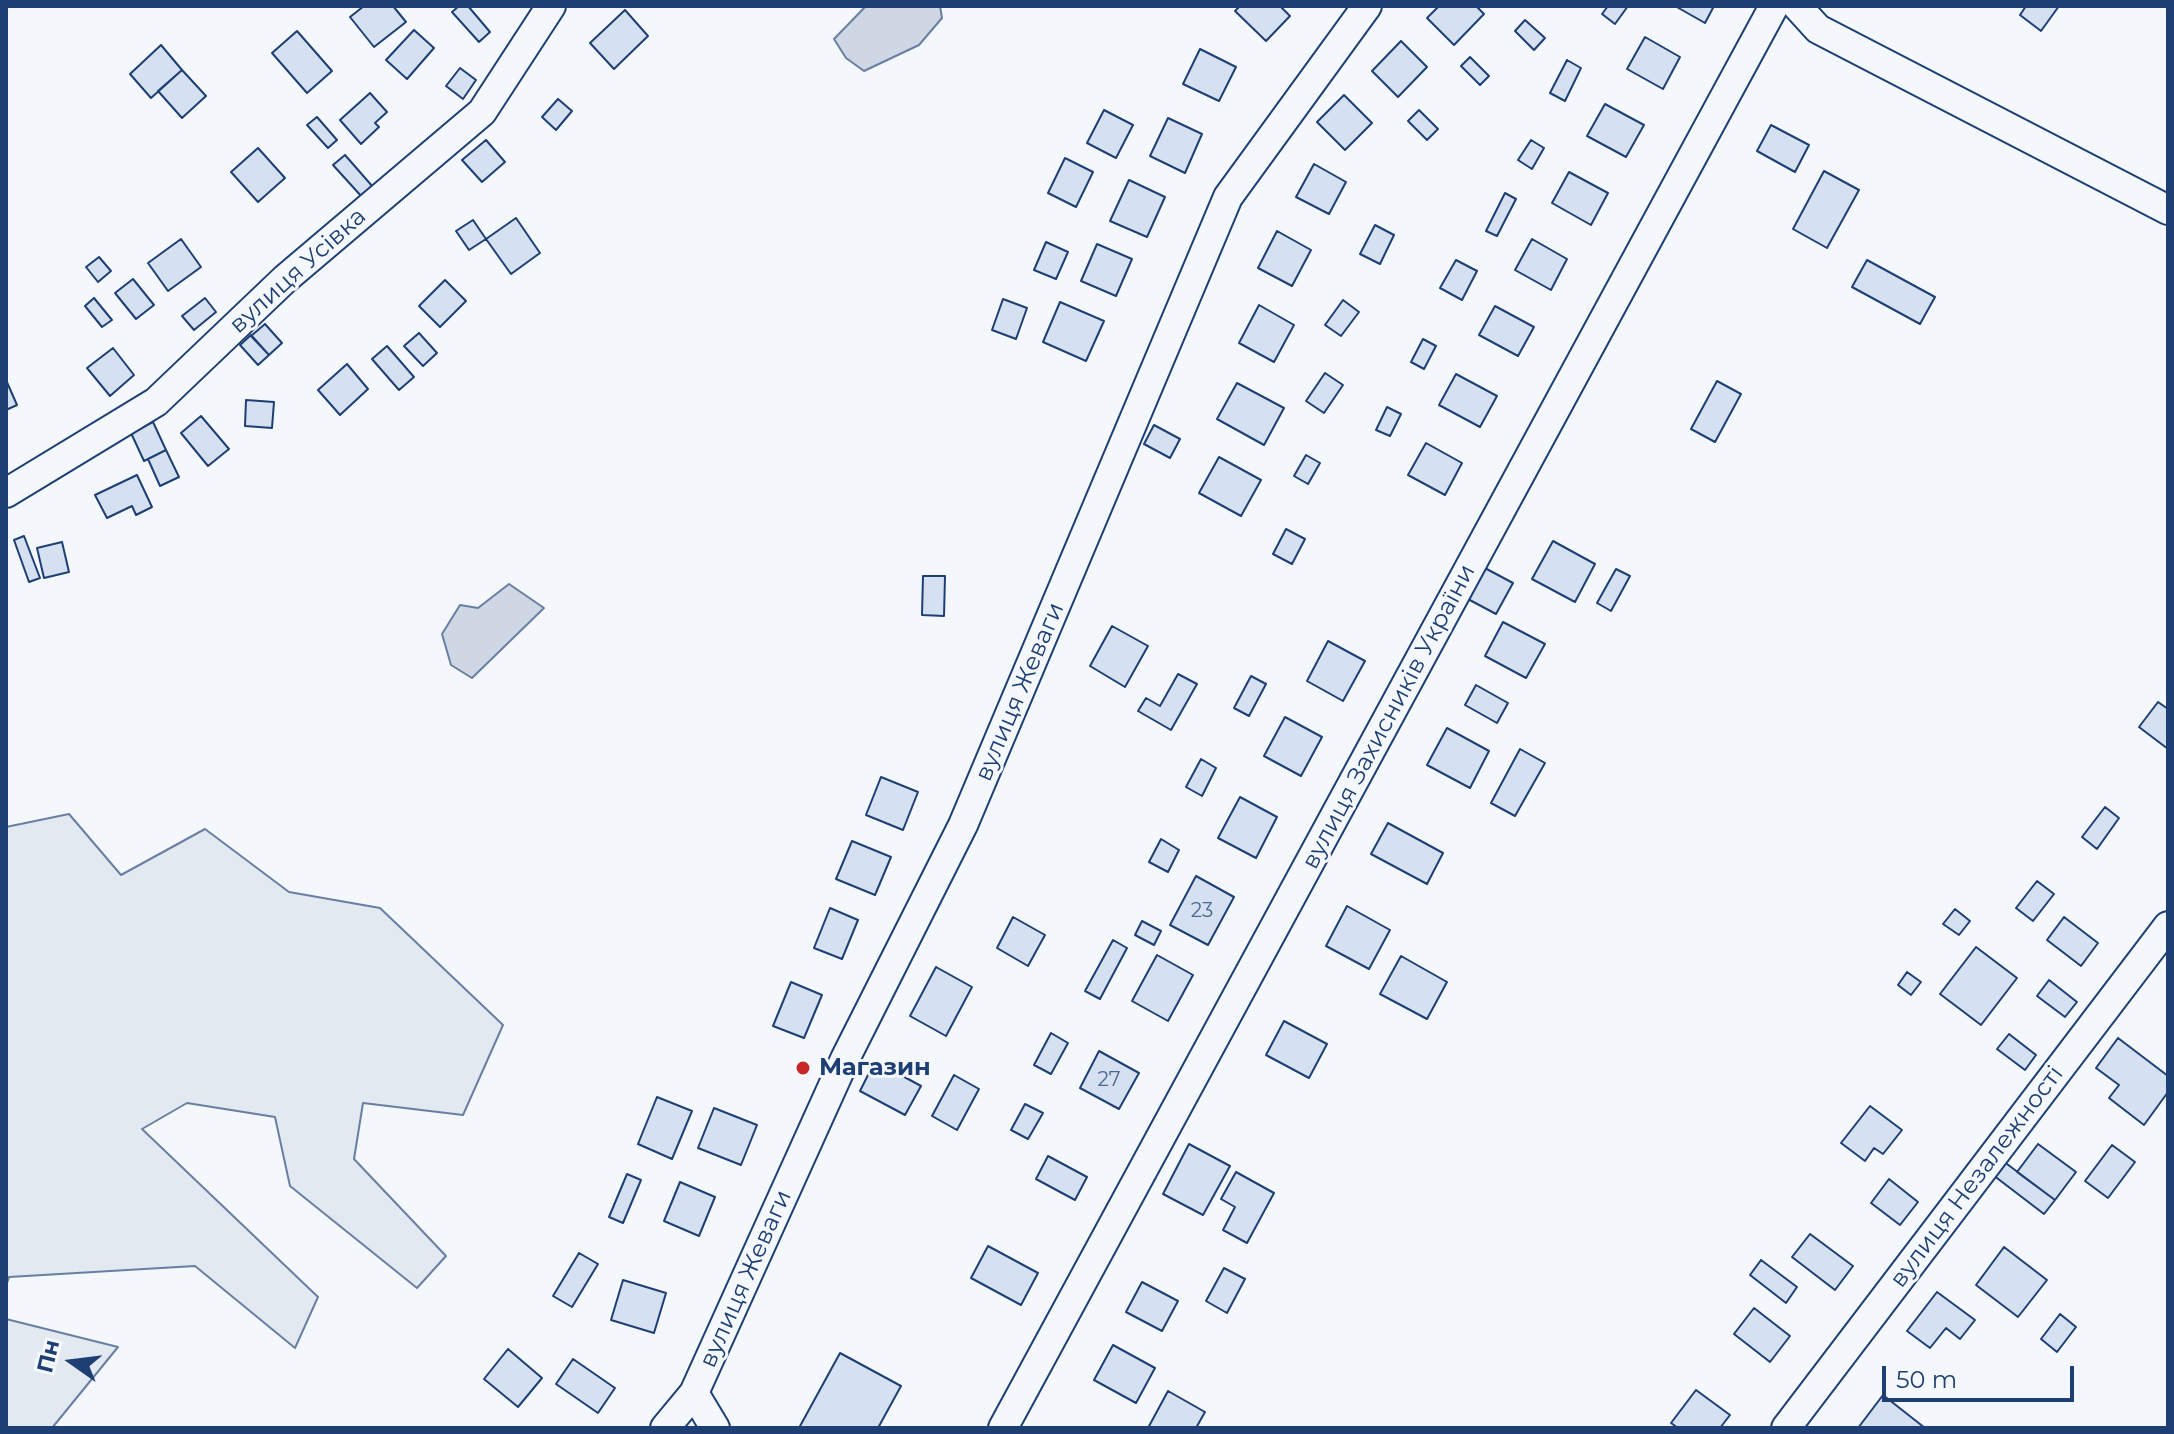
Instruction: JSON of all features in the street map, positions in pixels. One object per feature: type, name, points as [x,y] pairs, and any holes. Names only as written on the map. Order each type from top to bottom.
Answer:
[{"type":"street","name":"вулиця Усівка","points":[[6,493],[156,402],[285,279],[482,112],[551,6]]},
{"type":"street","name":"вулиця Жеваги","points":[[665,1428],[694,1393],[845,1059],[963,825],[1228,197],[1367,6]]},
{"type":"street","name":"вулиця Захисників України","points":[[1003,1428],[1774,6]]},
{"type":"street","points":[[1797,6],[1818,29],[2168,210]]},
{"type":"street","name":"вулиця Незалежності","points":[[1786,1428],[2168,926]]},
{"type":"street","name":"вулиця Жеваги","points":[[694,1393],[715,1428]]},
{"type":"shaded area","points":[[866,6],[940,6],[942,18],[919,45],[864,71],[846,58],[834,39]]},
{"type":"shaded area","points":[[509,584],[544,608],[472,678],[451,665],[442,634],[460,605],[478,608]]},
{"type":"shaded area","points":[[69,814],[121,875],[205,829],[289,892],[380,908],[503,1025],[463,1115],[363,1103],[354,1159],[446,1256],[417,1288],[290,1186],[275,1117],[187,1103],[142,1129],[318,1297],[295,1348],[195,1266],[9,1277],[6,1286],[6,827]]},
{"type":"shaded area","points":[[6,1319],[118,1347],[52,1428],[6,1428]]},
{"type":"building","points":[[364,6],[393,6],[406,22],[374,47],[350,17]]},
{"type":"building","points":[[459,6],[468,6],[490,32],[479,42],[452,12]]},
{"type":"building","points":[[1240,6],[1280,6],[1290,16],[1266,41],[1235,11]]},
{"type":"building","points":[[1439,6],[1476,6],[1484,14],[1454,45],[1427,18]]},
{"type":"building","points":[[1608,6],[1628,6],[1615,24],[1602,14]]},
{"type":"building","points":[[1675,6],[1714,6],[1705,23]]},
{"type":"building","points":[[2026,6],[2059,6],[2041,31],[2020,15]]},
{"type":"building","points":[[625,10],[648,36],[614,69],[590,43]]},
{"type":"building","points":[[1525,20],[1545,38],[1534,50],[1515,31]]},
{"type":"building","points":[[414,30],[434,48],[407,79],[386,60]]},
{"type":"building","points":[[297,31],[332,71],[307,93],[272,53]]},
{"type":"building","points":[[1645,37],[1680,57],[1663,89],[1627,69]]},
{"type":"building","points":[[1401,41],[1427,67],[1398,97],[1372,71]]},
{"type":"building","points":[[161,45],[182,70],[151,98],[130,74]]},
{"type":"building","points":[[1200,49],[1236,67],[1219,101],[1183,84]]},
{"type":"building","points":[[1470,57],[1489,76],[1480,85],[1461,66]]},
{"type":"building","points":[[1567,60],[1581,68],[1565,101],[1550,93]]},
{"type":"building","points":[[460,68],[476,80],[463,99],[446,86]]},
{"type":"building","points":[[182,70],[206,96],[182,118],[158,91]]},
{"type":"building","points":[[370,93],[387,112],[375,123],[379,127],[361,144],[340,120]]},
{"type":"building","points":[[1344,95],[1372,123],[1345,150],[1317,122]]},
{"type":"building","points":[[558,99],[572,111],[556,130],[542,117]]},
{"type":"building","points":[[1605,104],[1644,125],[1626,157],[1587,136]]},
{"type":"building","points":[[1104,110],[1133,125],[1116,158],[1087,143]]},
{"type":"building","points":[[1419,110],[1438,129],[1427,140],[1408,121]]},
{"type":"building","points":[[317,117],[337,140],[328,148],[307,125]]},
{"type":"building","points":[[1168,118],[1202,134],[1185,173],[1150,156]]},
{"type":"building","points":[[1771,125],[1809,145],[1795,172],[1757,151]]},
{"type":"building","points":[[486,140],[505,162],[482,182],[462,160]]},
{"type":"building","points":[[1531,140],[1544,148],[1532,169],[1518,160]]},
{"type":"building","points":[[258,148],[285,178],[258,202],[231,172]]},
{"type":"building","points":[[345,155],[373,187],[362,197],[333,165]]},
{"type":"building","points":[[1065,158],[1093,172],[1076,207],[1048,193]]},
{"type":"building","points":[[1314,164],[1346,182],[1329,214],[1296,197]]},
{"type":"building","points":[[1824,171],[1859,190],[1827,248],[1793,229]]},
{"type":"building","points":[[1569,172],[1608,193],[1591,225],[1552,203]]},
{"type":"building","points":[[1129,180],[1165,197],[1147,237],[1110,221]]},
{"type":"building","points":[[1505,193],[1516,199],[1497,236],[1486,231]]},
{"type":"building","points":[[516,218],[540,253],[511,274],[486,239]]},
{"type":"building","points":[[473,220],[486,239],[469,250],[456,231]]},
{"type":"building","points":[[1375,225],[1394,235],[1380,264],[1360,254]]},
{"type":"building","points":[[1277,231],[1311,250],[1292,286],[1258,268]]},
{"type":"building","points":[[181,239],[201,267],[168,291],[148,263]]},
{"type":"building","points":[[1532,239],[1567,259],[1551,290],[1515,270]]},
{"type":"building","points":[[1046,242],[1068,252],[1056,279],[1034,270]]},
{"type":"building","points":[[1097,244],[1132,259],[1116,296],[1081,281]]},
{"type":"building","points":[[99,257],[111,271],[98,282],[86,267]]},
{"type":"building","points":[[1456,260],[1477,271],[1462,300],[1440,288]]},
{"type":"building","points":[[1867,260],[1935,297],[1920,324],[1852,287]]},
{"type":"building","points":[[133,279],[154,305],[136,319],[115,293]]},
{"type":"building","points":[[445,280],[466,301],[440,327],[419,306]]},
{"type":"building","points":[[94,298],[112,320],[102,327],[85,306]]},
{"type":"building","points":[[205,298],[216,312],[194,330],[182,316]]},
{"type":"building","points":[[1003,299],[1027,308],[1016,339],[992,330]]},
{"type":"building","points":[[1343,300],[1359,312],[1341,336],[1325,325]]},
{"type":"building","points":[[1060,302],[1104,321],[1086,361],[1043,342]]},
{"type":"building","points":[[1259,305],[1294,325],[1274,362],[1239,343]]},
{"type":"building","points":[[1495,306],[1534,327],[1518,356],[1479,335]]},
{"type":"building","points":[[265,324],[282,343],[269,355],[251,336]]},
{"type":"building","points":[[419,333],[437,353],[423,366],[404,346]]},
{"type":"building","points":[[251,335],[269,355],[258,365],[240,345]]},
{"type":"building","points":[[1423,339],[1436,346],[1424,369],[1411,362]]},
{"type":"building","points":[[387,346],[414,377],[399,390],[372,359]]},
{"type":"building","points":[[113,348],[134,375],[110,396],[87,368]]},
{"type":"building","points":[[347,364],[368,389],[340,415],[318,390]]},
{"type":"building","points":[[1325,373],[1343,385],[1324,413],[1306,401]]},
{"type":"building","points":[[1456,374],[1497,396],[1480,427],[1439,405]]},
{"type":"building","points":[[6,380],[17,405],[6,410]]},
{"type":"building","points":[[1717,381],[1741,394],[1715,442],[1691,429]]},
{"type":"building","points":[[1237,383],[1284,408],[1264,445],[1217,419]]},
{"type":"building","points":[[246,400],[274,402],[272,428],[245,426]]},
{"type":"building","points":[[1387,407],[1401,414],[1390,436],[1376,430]]},
{"type":"building","points":[[201,416],[229,449],[208,466],[181,433]]},
{"type":"building","points":[[153,422],[166,450],[144,461],[131,433]]},
{"type":"building","points":[[1154,425],[1180,439],[1170,458],[1144,444]]},
{"type":"building","points":[[1426,443],[1462,463],[1445,495],[1408,475]]},
{"type":"building","points":[[166,450],[179,477],[160,486],[148,459]]},
{"type":"building","points":[[1306,455],[1320,463],[1308,484],[1294,476]]},
{"type":"building","points":[[1219,457],[1261,480],[1241,516],[1199,493]]},
{"type":"building","points":[[137,475],[152,507],[136,515],[132,506],[107,518],[95,495]]},
{"type":"building","points":[[1286,529],[1305,539],[1292,564],[1273,554]]},
{"type":"building","points":[[24,536],[40,578],[29,582],[14,540]]},
{"type":"building","points":[[1553,541],[1595,564],[1575,602],[1532,579]]},
{"type":"building","points":[[62,542],[69,572],[44,578],[37,548]]},
{"type":"building","points":[[1483,567],[1513,583],[1496,614],[1466,598]]},
{"type":"building","points":[[1616,569],[1630,576],[1611,611],[1597,603]]},
{"type":"building","points":[[923,576],[945,576],[944,616],[922,615]]},
{"type":"building","points":[[1503,622],[1545,644],[1526,678],[1485,656]]},
{"type":"building","points":[[1112,626],[1148,646],[1125,687],[1090,666]]},
{"type":"building","points":[[1328,641],[1365,661],[1343,701],[1307,681]]},
{"type":"building","points":[[1178,674],[1197,684],[1171,730],[1138,711],[1146,698],[1160,706]]},
{"type":"building","points":[[1251,676],[1266,684],[1249,716],[1234,708]]},
{"type":"building","points":[[1476,685],[1508,703],[1497,723],[1465,705]]},
{"type":"building","points":[[2158,702],[2168,709],[2168,749],[2139,727]]},
{"type":"building","points":[[1285,717],[1322,737],[1301,776],[1264,756]]},
{"type":"building","points":[[1447,728],[1489,751],[1470,788],[1427,765]]},
{"type":"building","points":[[1520,749],[1545,763],[1515,816],[1491,803]]},
{"type":"building","points":[[1201,759],[1216,768],[1202,796],[1186,787]]},
{"type":"building","points":[[881,777],[918,792],[903,830],[866,815]]},
{"type":"building","points":[[1240,797],[1277,817],[1256,858],[1218,838]]},
{"type":"building","points":[[2105,807],[2119,818],[2097,849],[2082,837]]},
{"type":"building","points":[[1388,823],[1443,853],[1427,884],[1371,854]]},
{"type":"building","points":[[1161,839],[1179,850],[1168,872],[1149,862]]},
{"type":"building","points":[[852,841],[891,857],[875,895],[836,879]]},
{"type":"building","points":[[1196,876],[1234,897],[1208,945],[1170,925]]},
{"type":"building","points":[[2037,881],[2054,894],[2033,921],[2016,908]]},
{"type":"building","points":[[1347,906],[1390,930],[1369,969],[1326,946]]},
{"type":"building","points":[[830,908],[858,920],[842,959],[814,948]]},
{"type":"building","points":[[1955,909],[1970,921],[1959,935],[1943,924]]},
{"type":"building","points":[[1013,917],[1045,935],[1028,966],[997,948]]},
{"type":"building","points":[[2064,917],[2098,943],[2081,966],[2047,940]]},
{"type":"building","points":[[1142,921],[1161,931],[1154,945],[1135,935]]},
{"type":"building","points":[[1113,940],[1127,948],[1100,999],[1085,991]]},
{"type":"building","points":[[1976,947],[2017,978],[1981,1025],[1940,994]]},
{"type":"building","points":[[1157,955],[1193,975],[1168,1021],[1132,1001]]},
{"type":"building","points":[[1401,956],[1447,982],[1427,1019],[1380,994]]},
{"type":"building","points":[[936,967],[972,987],[946,1036],[910,1016]]},
{"type":"building","points":[[1907,972],[1921,982],[1911,995],[1898,985]]},
{"type":"building","points":[[2049,980],[2077,1002],[2065,1017],[2037,996]]},
{"type":"building","points":[[791,982],[822,995],[804,1038],[773,1026]]},
{"type":"building","points":[[1284,1021],[1327,1044],[1309,1078],[1266,1055]]},
{"type":"building","points":[[1051,1033],[1068,1043],[1051,1074],[1034,1065]]},
{"type":"building","points":[[2009,1034],[2036,1055],[2025,1070],[1997,1049]]},
{"type":"building","points":[[2118,1038],[2168,1076],[2168,1092],[2144,1125],[2109,1098],[2119,1085],[2096,1068]]},
{"type":"building","points":[[1099,1051],[1139,1073],[1119,1109],[1080,1088]]},
{"type":"building","points":[[875,1061],[921,1086],[905,1115],[860,1091]]},
{"type":"building","points":[[954,1075],[979,1089],[957,1130],[932,1116]]},
{"type":"building","points":[[657,1097],[692,1111],[672,1159],[638,1144]]},
{"type":"building","points":[[1025,1104],[1043,1113],[1028,1139],[1011,1130]]},
{"type":"building","points":[[1870,1106],[1902,1130],[1883,1154],[1874,1148],[1865,1161],[1841,1143]]},
{"type":"building","points":[[714,1108],[757,1125],[741,1165],[698,1148]]},
{"type":"building","points":[[1189,1144],[1230,1166],[1203,1215],[1163,1194]]},
{"type":"building","points":[[2038,1144],[2076,1172],[2055,1200],[2017,1172]]},
{"type":"building","points":[[2112,1145],[2135,1162],[2108,1198],[2085,1181]]},
{"type":"building","points":[[1048,1156],[1087,1177],[1075,1200],[1036,1179]]},
{"type":"building","points":[[2003,1161],[2055,1200],[2044,1214],[1993,1175]]},
{"type":"building","points":[[1236,1172],[1274,1193],[1247,1243],[1223,1230],[1235,1207],[1221,1199]]},
{"type":"building","points":[[627,1174],[641,1180],[623,1223],[609,1217]]},
{"type":"building","points":[[1889,1179],[1918,1202],[1900,1225],[1871,1203]]},
{"type":"building","points":[[680,1182],[715,1197],[699,1236],[664,1221]]},
{"type":"building","points":[[1810,1234],[1853,1266],[1835,1290],[1792,1257]]},
{"type":"building","points":[[988,1246],[1038,1273],[1021,1305],[971,1278]]},
{"type":"building","points":[[2004,1247],[2047,1280],[2018,1317],[1976,1285]]},
{"type":"building","points":[[579,1253],[598,1264],[572,1307],[553,1296]]},
{"type":"building","points":[[1761,1260],[1797,1287],[1786,1303],[1750,1275]]},
{"type":"building","points":[[1224,1268],[1245,1279],[1227,1313],[1206,1301]]},
{"type":"building","points":[[623,1280],[666,1293],[654,1333],[611,1320]]},
{"type":"building","points":[[1142,1282],[1178,1301],[1162,1331],[1126,1312]]},
{"type":"building","points":[[1937,1292],[1975,1320],[1960,1339],[1946,1328],[1930,1348],[1907,1331]]},
{"type":"building","points":[[1754,1308],[1790,1336],[1770,1362],[1734,1334]]},
{"type":"building","points":[[2060,1314],[2076,1327],[2057,1352],[2041,1339]]},
{"type":"building","points":[[1113,1345],[1155,1368],[1136,1403],[1094,1380]]},
{"type":"building","points":[[508,1349],[542,1378],[518,1407],[484,1379]]},
{"type":"building","points":[[840,1353],[901,1386],[878,1428],[799,1428]]},
{"type":"building","points":[[573,1359],[615,1388],[598,1413],[556,1384]]},
{"type":"building","points":[[1696,1390],[1730,1415],[1720,1428],[1678,1428],[1671,1423]]},
{"type":"building","points":[[1168,1391],[1205,1412],[1196,1428],[1148,1428]]},
{"type":"building","points":[[1883,1395],[1925,1428],[1858,1428]]},
{"type":"place","name":"Магазин","points":[[803,1068]]}]
